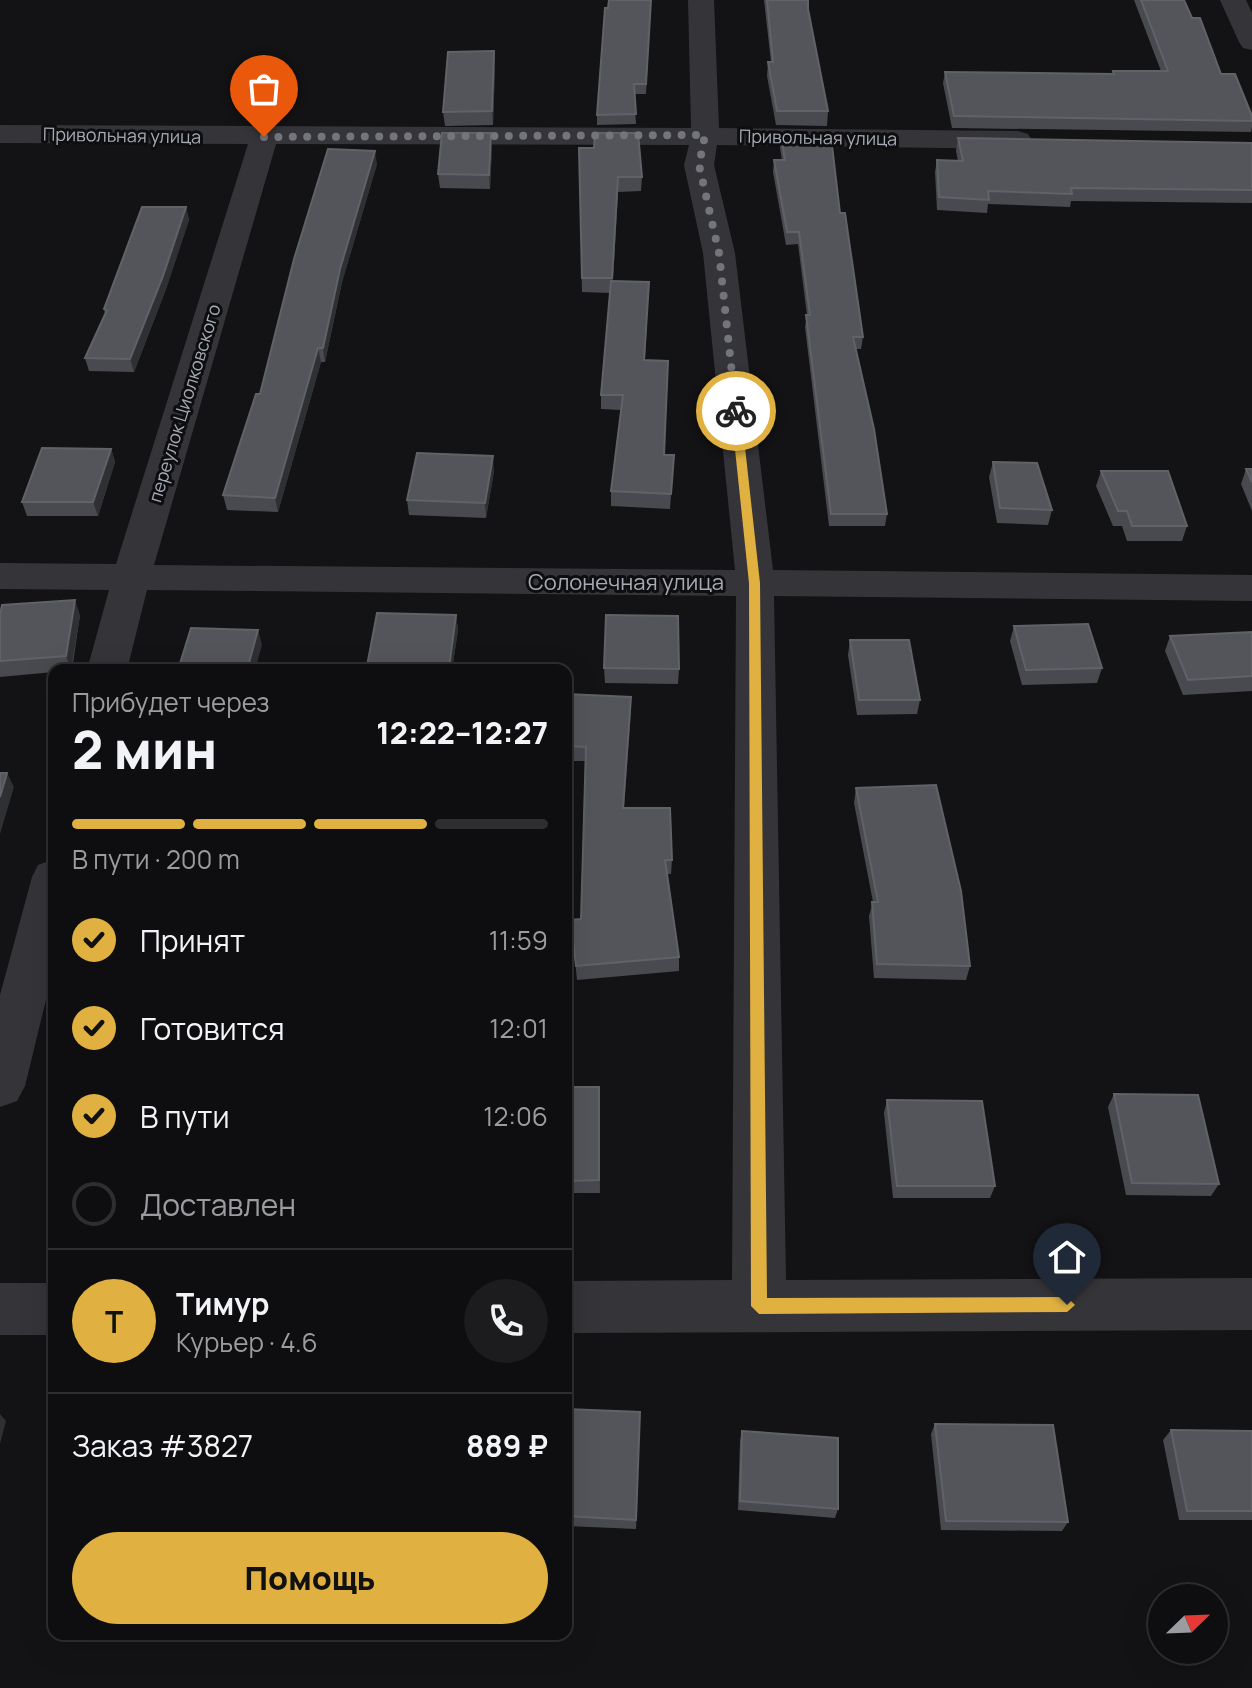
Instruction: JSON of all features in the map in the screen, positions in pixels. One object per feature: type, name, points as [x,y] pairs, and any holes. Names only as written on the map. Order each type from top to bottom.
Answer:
[{"type":"street","points":[[701,0],[705,135],[699,165],[719,253],[755,583],[759,1306]]},
{"type":"street","points":[[1233,0],[1252,42]]},
{"type":"street","name":"Привольная улица","points":[[0,134],[264,137],[705,135],[1049,140]]},
{"type":"street","name":"переулок Циолковского","points":[[109,664],[131,579],[264,137]]},
{"type":"street","name":"Солонечная улица","points":[[0,576],[1252,588]]},
{"type":"street","points":[[0,1086],[48,900]]},
{"type":"street","points":[[572,1307],[1252,1304]]},
{"type":"street","points":[[0,1309],[48,1309]]},
{"type":"building","points":[[609,0],[651,0],[646,84],[634,84],[636,114],[597,115],[605,8],[608,8]]},
{"type":"building","points":[[767,0],[808,0],[828,111],[777,111],[768,62],[773,62]]},
{"type":"building","points":[[1141,0],[1184,0],[1192,18],[1200,18],[1221,74],[1235,74],[1252,121],[954,116],[945,72],[1114,74],[1113,71],[1168,71]]},
{"type":"building","points":[[494,51],[492,111],[443,112],[448,52]]},
{"type":"building","points":[[442,133],[491,133],[489,175],[438,174]]},
{"type":"building","points":[[595,133],[638,133],[642,177],[618,177],[612,278],[582,278],[579,148],[594,148]]},
{"type":"building","points":[[781,136],[831,137],[840,213],[845,213],[863,337],[853,337],[874,429],[887,514],[831,514],[806,315],[810,315],[799,232],[787,232],[774,160],[785,160]]},
{"type":"building","points":[[958,138],[1252,143],[1252,190],[1071,188],[1072,194],[988,191],[989,200],[939,197],[937,160],[963,161]]},
{"type":"building","points":[[328,149],[375,151],[340,269],[323,348],[318,348],[275,498],[223,495],[256,394],[260,394],[294,259]]},
{"type":"building","points":[[142,207],[186,207],[163,276],[130,359],[85,358],[107,310],[104,309]]},
{"type":"building","points":[[611,281],[649,282],[644,360],[668,361],[664,455],[674,455],[671,494],[611,491],[623,395],[601,395]]},
{"type":"building","points":[[42,448],[111,449],[93,502],[22,502]]},
{"type":"building","points":[[417,453],[493,456],[485,503],[407,500]]},
{"type":"building","points":[[993,462],[1037,463],[1052,510],[1000,508]]},
{"type":"building","points":[[1101,471],[1168,471],[1187,526],[1132,526],[1127,511],[1118,511]]},
{"type":"building","points":[[75,600],[66,656],[0,661],[2,605]]},
{"type":"building","points":[[377,613],[456,615],[450,664],[367,664]]},
{"type":"building","points":[[606,615],[678,616],[679,669],[604,668]]},
{"type":"building","points":[[1088,624],[1102,668],[1026,670],[1014,626]]},
{"type":"building","points":[[191,628],[258,630],[249,664],[180,664]]},
{"type":"building","points":[[1252,632],[1252,676],[1188,680],[1170,636]]},
{"type":"building","points":[[850,640],[909,640],[920,700],[859,700]]},
{"type":"building","points":[[572,694],[631,697],[623,808],[670,808],[672,860],[665,860],[679,957],[576,966],[572,920],[581,919],[586,747],[572,746]]},
{"type":"building","points":[[0,773],[7,773],[0,797]]},
{"type":"building","points":[[936,785],[961,891],[970,966],[877,964],[872,902],[878,902],[856,788]]},
{"type":"building","points":[[572,1087],[599,1087],[599,1180],[572,1181]]},
{"type":"building","points":[[1114,1094],[1198,1095],[1219,1184],[1132,1183]]},
{"type":"building","points":[[887,1100],[982,1101],[995,1186],[897,1186]]},
{"type":"building","points":[[572,1409],[640,1412],[636,1520],[572,1516]]},
{"type":"building","points":[[935,1424],[1053,1425],[1068,1522],[946,1521]]},
{"type":"building","points":[[1171,1430],[1252,1431],[1252,1511],[1187,1511]]},
{"type":"building","points":[[742,1431],[838,1438],[838,1509],[740,1501]]},
{"type":"way so far","points":[[264,137],[705,135],[699,165],[719,253],[736,411]]},
{"type":"route","points":[[736,411],[755,583],[759,1306],[1067,1305]]}]
